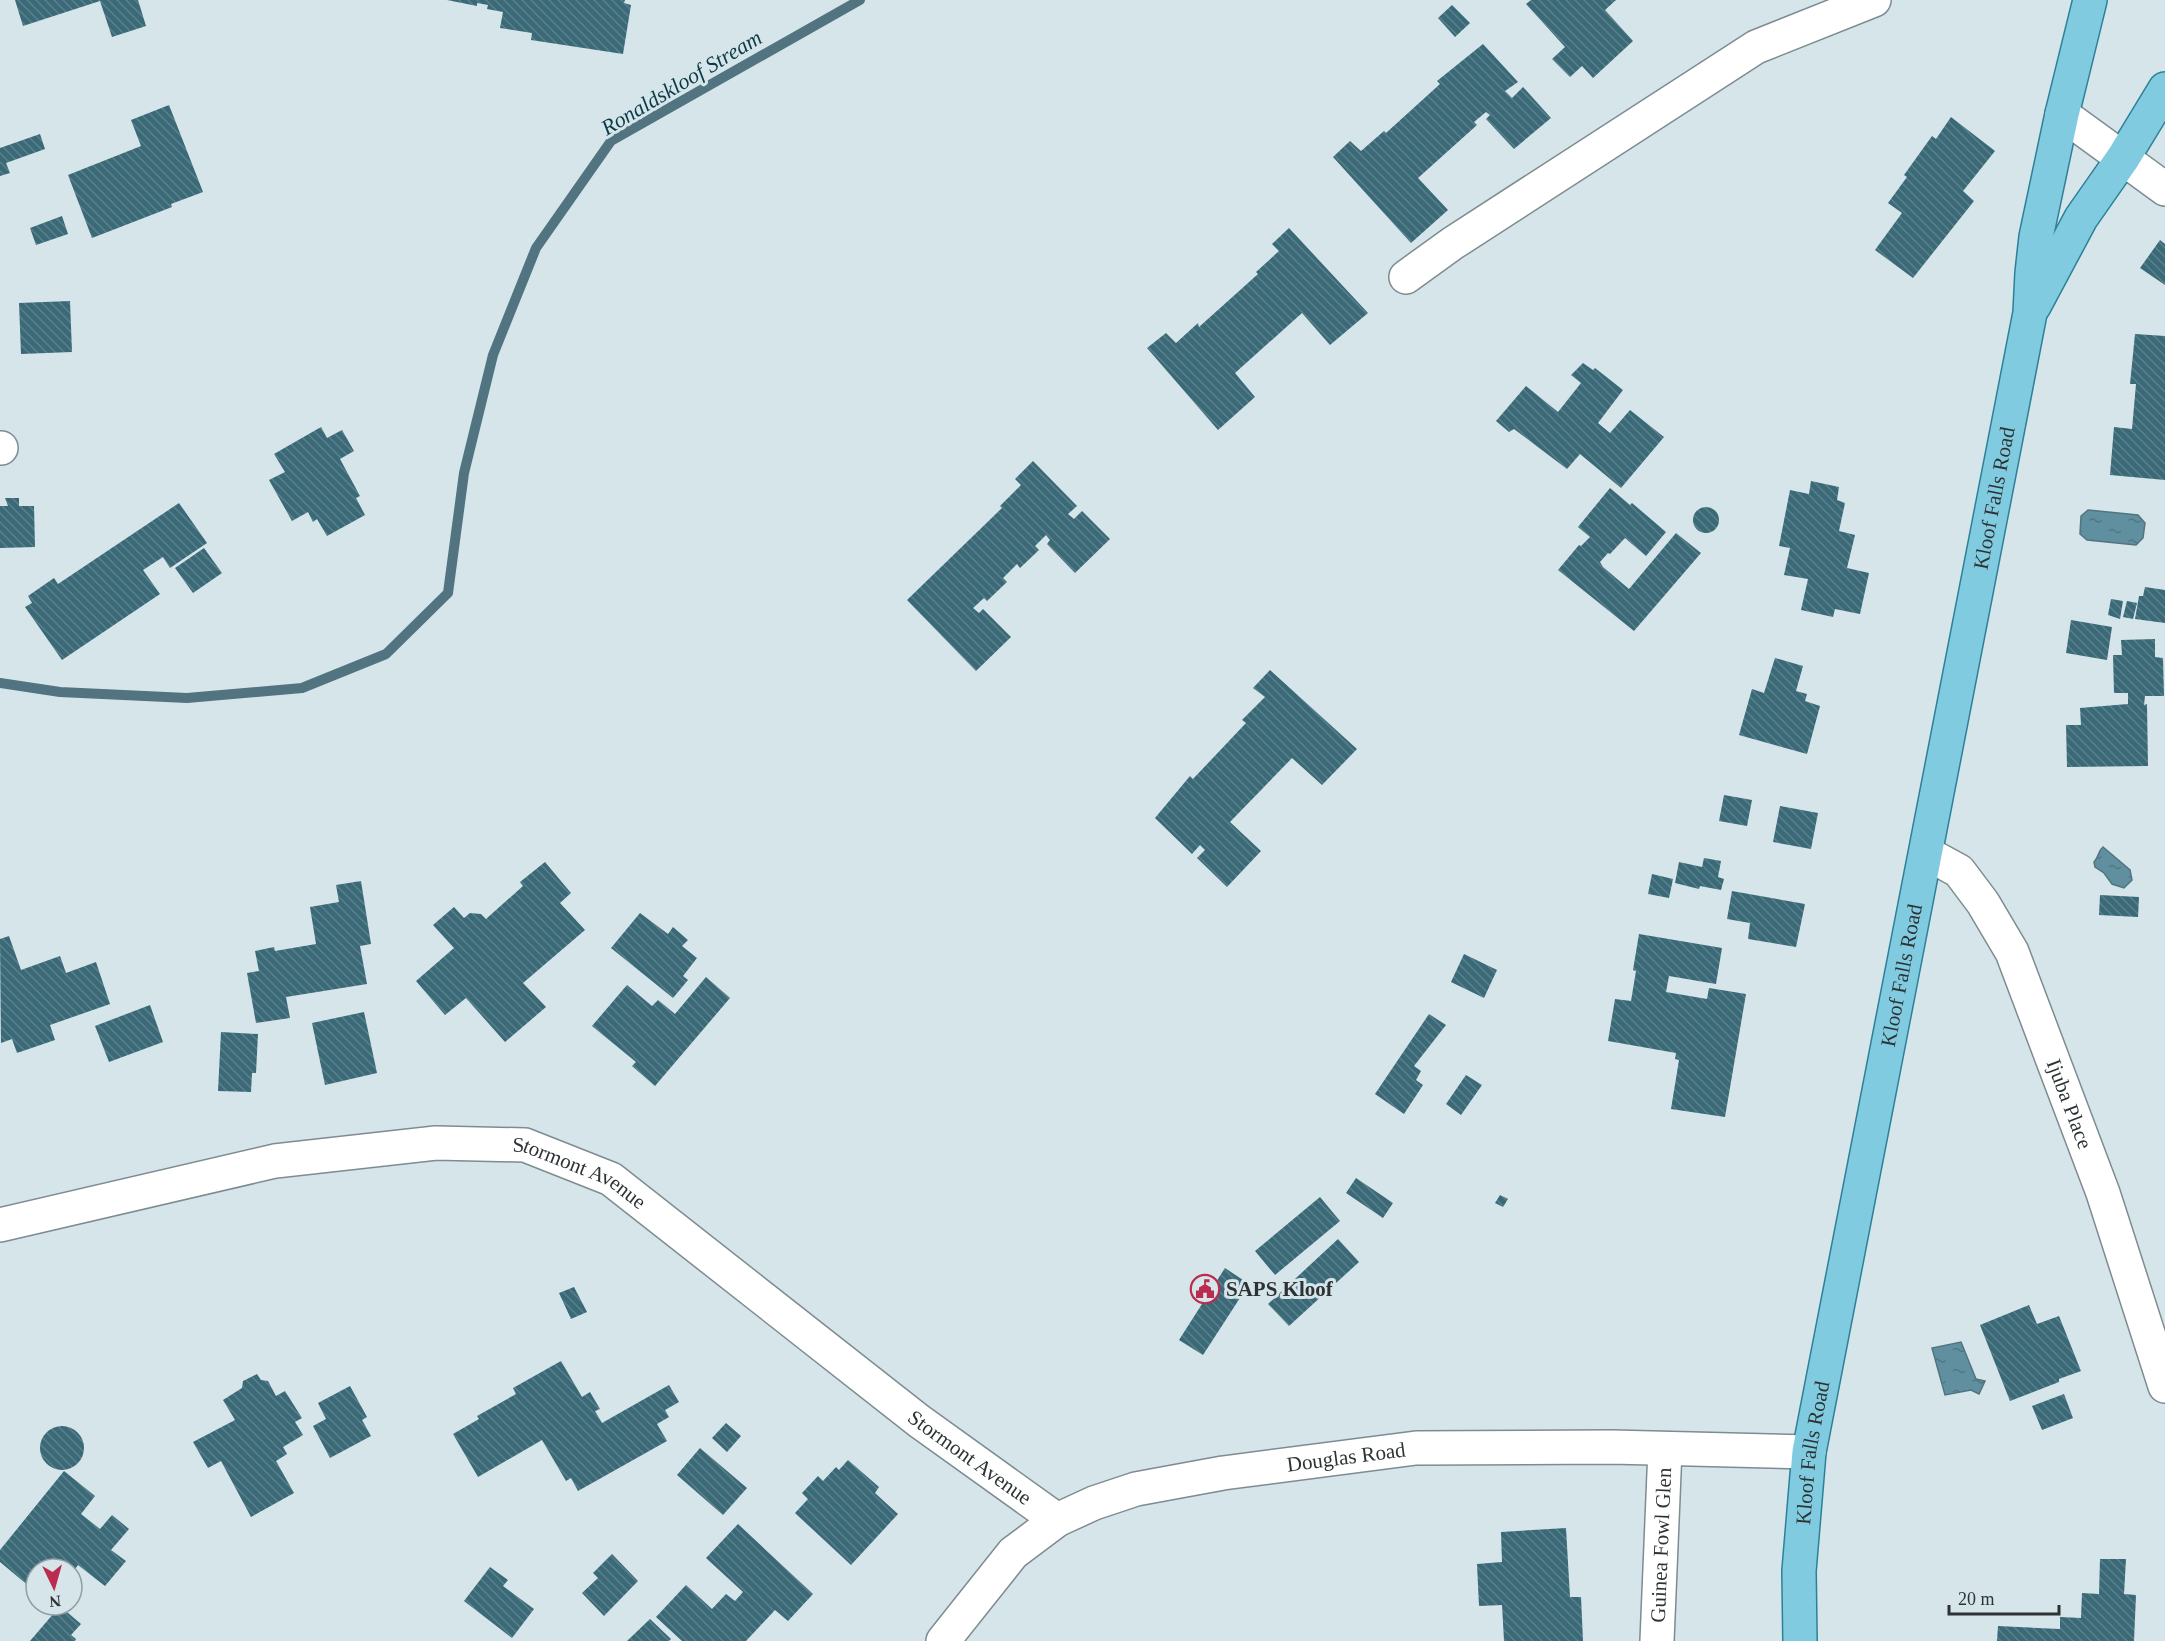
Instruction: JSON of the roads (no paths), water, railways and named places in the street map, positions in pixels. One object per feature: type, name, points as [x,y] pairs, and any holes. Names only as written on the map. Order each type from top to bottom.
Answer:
[{"type":"main road","name":"Kloof Falls Road","points":[[1800,1641],[1799,1571],[1809,1452],[2030,313],[2036,237],[2062,114],[2090,0]]},
{"type":"main road","name":"Kloof Falls Road","points":[[2030,313],[2081,218],[2123,158],[2165,91]]},
{"type":"street","points":[[1406,278],[1454,243],[1756,47],[1874,0]]},
{"type":"street","points":[[2062,114],[2165,189]]},
{"type":"street","name":"Ijuba Place","points":[[1926,853],[1959,871],[1983,903],[2012,952],[2103,1193],[2165,1386]]},
{"type":"street","name":"Stormont Avenue","points":[[0,1226],[275,1161],[436,1143],[525,1145],[611,1179],[920,1421],[1057,1520]]},
{"type":"street","name":"Douglas Road","points":[[943,1641],[1013,1553],[1057,1520],[1094,1503],[1136,1490],[1223,1473],[1416,1448],[1809,1452]]},
{"type":"street","name":"Guinea Fowl Glen","points":[[1657,1641],[1665,1449]]},
{"type":"water","points":[[2088,510],[2138,515],[2145,523],[2143,538],[2136,545],[2087,540],[2080,534],[2081,516]]},
{"type":"water","points":[[2103,847],[2130,870],[2132,880],[2124,888],[2112,884],[2104,873],[2095,867],[2094,862]]},
{"type":"water","points":[[1961,1342],[1976,1379],[1985,1381],[1979,1394],[1971,1390],[1945,1395],[1932,1348]]},
{"type":"waterway","name":"Ronaldskloof Stream","points":[[0,683],[60,692],[187,698],[302,688],[386,654],[448,593],[464,473],[493,355],[536,248],[611,141],[860,0]]},
{"type":"place","name":"SAPS Kloof","points":[[1205,1289]]}]
